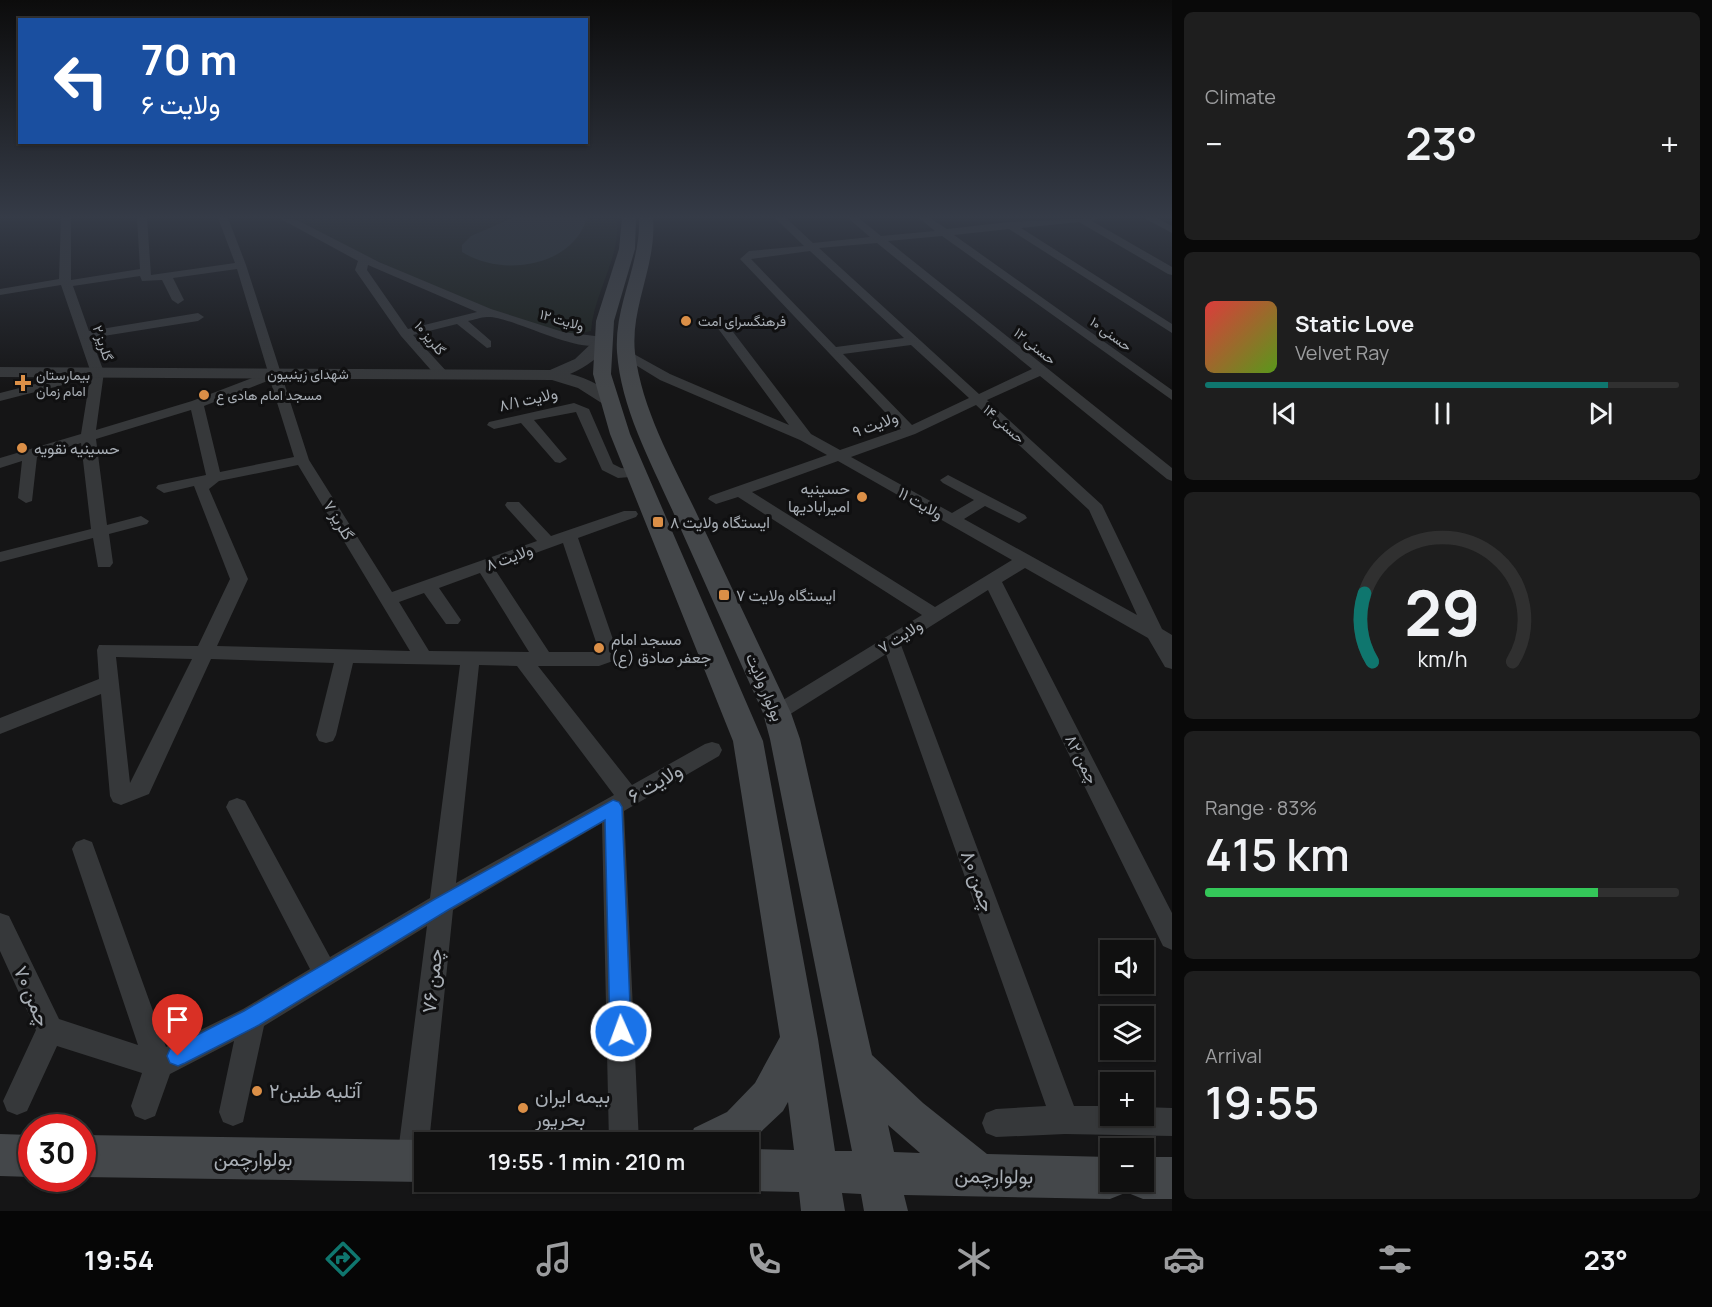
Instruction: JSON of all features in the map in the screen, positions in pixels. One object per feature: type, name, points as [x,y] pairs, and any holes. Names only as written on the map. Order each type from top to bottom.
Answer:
[{"type":"main road","name":"بولوار ولایت","points":[[618,275],[611,296],[603,341],[602,374],[622,395],[648,430],[777,713],[786,739],[882,1192]]},
{"type":"main road","name":"بولوار ولایت","points":[[639,275],[626,325],[627,356],[622,395],[637,473],[742,723],[799,1039],[820,1191]]},
{"type":"main road","points":[[730,1132],[741,1126],[769,1096],[799,1039]]},
{"type":"main road","points":[[857,1068],[909,1117],[981,1176]]},
{"type":"main road","points":[[0,1155],[18,1156]]},
{"type":"main road","name":"بولوارچمن","points":[[96,1156],[414,1160]]},
{"type":"main road","points":[[759,1173],[820,1191]]},
{"type":"main road","name":"بولوارچمن","points":[[820,1191],[882,1192],[981,1176],[1100,1178]]},
{"type":"main road","points":[[1154,1178],[1172,1178]]},
{"type":"street","name":"گلریز ۲","points":[[66,275],[66,282],[97,372]]},
{"type":"street","points":[[0,292],[66,282],[176,275]]},
{"type":"street","name":"گلریز ۷","points":[[244,275],[302,460],[423,657]]},
{"type":"street","name":"گلریز ۱۰","points":[[365,275],[405,333],[442,374]]},
{"type":"street","name":"ولایت ۱۲","points":[[399,275],[487,313],[584,343],[603,341]]},
{"type":"street","points":[[760,275],[910,431]]},
{"type":"street","name":"حسنی ۱۴","points":[[841,275],[1096,508],[1154,632],[1172,662]]},
{"type":"street","name":"حسنی ۱۲","points":[[924,275],[1172,476]]},
{"type":"street","name":"حسنی ۱۰","points":[[1003,275],[1172,396]]},
{"type":"street","points":[[1087,275],[1172,329]]},
{"type":"street","points":[[166,276],[178,300]]},
{"type":"street","points":[[405,333],[487,313]]},
{"type":"street","points":[[85,334],[198,317]]},
{"type":"street","points":[[461,321],[487,344]]},
{"type":"street","points":[[723,327],[807,438]]},
{"type":"street","name":"شهدای زینبیون","points":[[0,372],[552,375],[582,363],[594,355],[603,341]]},
{"type":"street","points":[[833,351],[912,341]]},
{"type":"street","name":"ولایت ۱۱","points":[[627,356],[665,376],[807,438],[1172,643]]},
{"type":"street","name":"ولایت ۹","points":[[716,499],[910,431],[1041,370]]},
{"type":"street","points":[[0,397],[97,372],[88,437],[104,563]]},
{"type":"street","points":[[0,463],[197,404],[276,374]]},
{"type":"street","points":[[552,375],[570,377],[622,395],[645,376],[665,376]]},
{"type":"street","points":[[197,404],[214,478]]},
{"type":"street","name":"ولایت ۸/۱","points":[[494,425],[574,407],[582,409],[607,468],[618,473],[637,473]]},
{"type":"street","points":[[524,418],[560,459]]},
{"type":"street","points":[[26,498],[30,454]]},
{"type":"street","points":[[164,488],[302,460]]},
{"type":"street","points":[[214,478],[201,488],[239,579],[206,652],[141,788],[121,796],[106,650],[206,652],[345,655],[522,659],[599,658],[606,656],[608,651],[569,536]]},
{"type":"street","points":[[948,480],[1019,518]]},
{"type":"street","points":[[740,491],[935,615]]},
{"type":"street","points":[[951,520],[985,500]]},
{"type":"street","points":[[513,505],[548,543]]},
{"type":"street","name":"ولایت ۸","points":[[387,600],[630,514]]},
{"type":"street","points":[[0,557],[141,521]]},
{"type":"street","name":"ولایت ۷","points":[[777,713],[1023,561]]},
{"type":"street","points":[[484,566],[543,659]]},
{"type":"street","name":"چمن ۸۲","points":[[992,580],[1172,938]]},
{"type":"street","points":[[428,586],[452,620]]},
{"type":"street","name":"چمن ۸۰","points":[[891,642],[1065,1120]]},
{"type":"street","points":[[326,735],[345,655]]},
{"type":"street","name":"چمن ۷۶","points":[[421,1132],[441,904],[470,658]]},
{"type":"street","points":[[522,659],[621,802],[624,1132]]},
{"type":"street","points":[[0,726],[109,683]]},
{"type":"street","name":"ولایت ۶","points":[[159,1065],[252,1018],[441,904],[712,750]]},
{"type":"street","points":[[237,807],[326,974]]},
{"type":"street","points":[[84,849],[159,1065],[146,1106]]},
{"type":"street","name":"چمن ۷۰","points":[[0,924],[50,1030],[16,1101]]},
{"type":"street","points":[[233,1112],[252,1018]]},
{"type":"street","points":[[50,1030],[159,1065]]},
{"type":"street","points":[[996,1123],[1065,1120],[1172,1122]]},
{"type":"shaded area","points":[[407,275],[606,275],[591,331],[569,336],[471,304]]},
{"type":"place","name":"فرهنگسرای امت","points":[[686,321]]},
{"type":"place","name":"بیمارستان امام زمان","points":[[23,383]]},
{"type":"place","name":"مسجد امام هادی ع","points":[[204,395]]},
{"type":"place","name":"حسینیه نقویه","points":[[22,448]]},
{"type":"place","name":"حسینیه امیرابادیها","points":[[862,497]]},
{"type":"place","name":"ایستگاه ولایت ۸","points":[[658,522]]},
{"type":"place","name":"ایستگاه ولایت ۷","points":[[724,595]]},
{"type":"place","name":"مسجد امام جعفر صادق (ع)","points":[[599,648]]},
{"type":"place","name":"آتلیه طنین۲","points":[[257,1091]]},
{"type":"place","name":"بيمه ايران بحرپور","points":[[523,1108]]},
{"type":"route","points":[[178,1056],[252,1018],[441,904],[613,807],[621,1031]]}]
